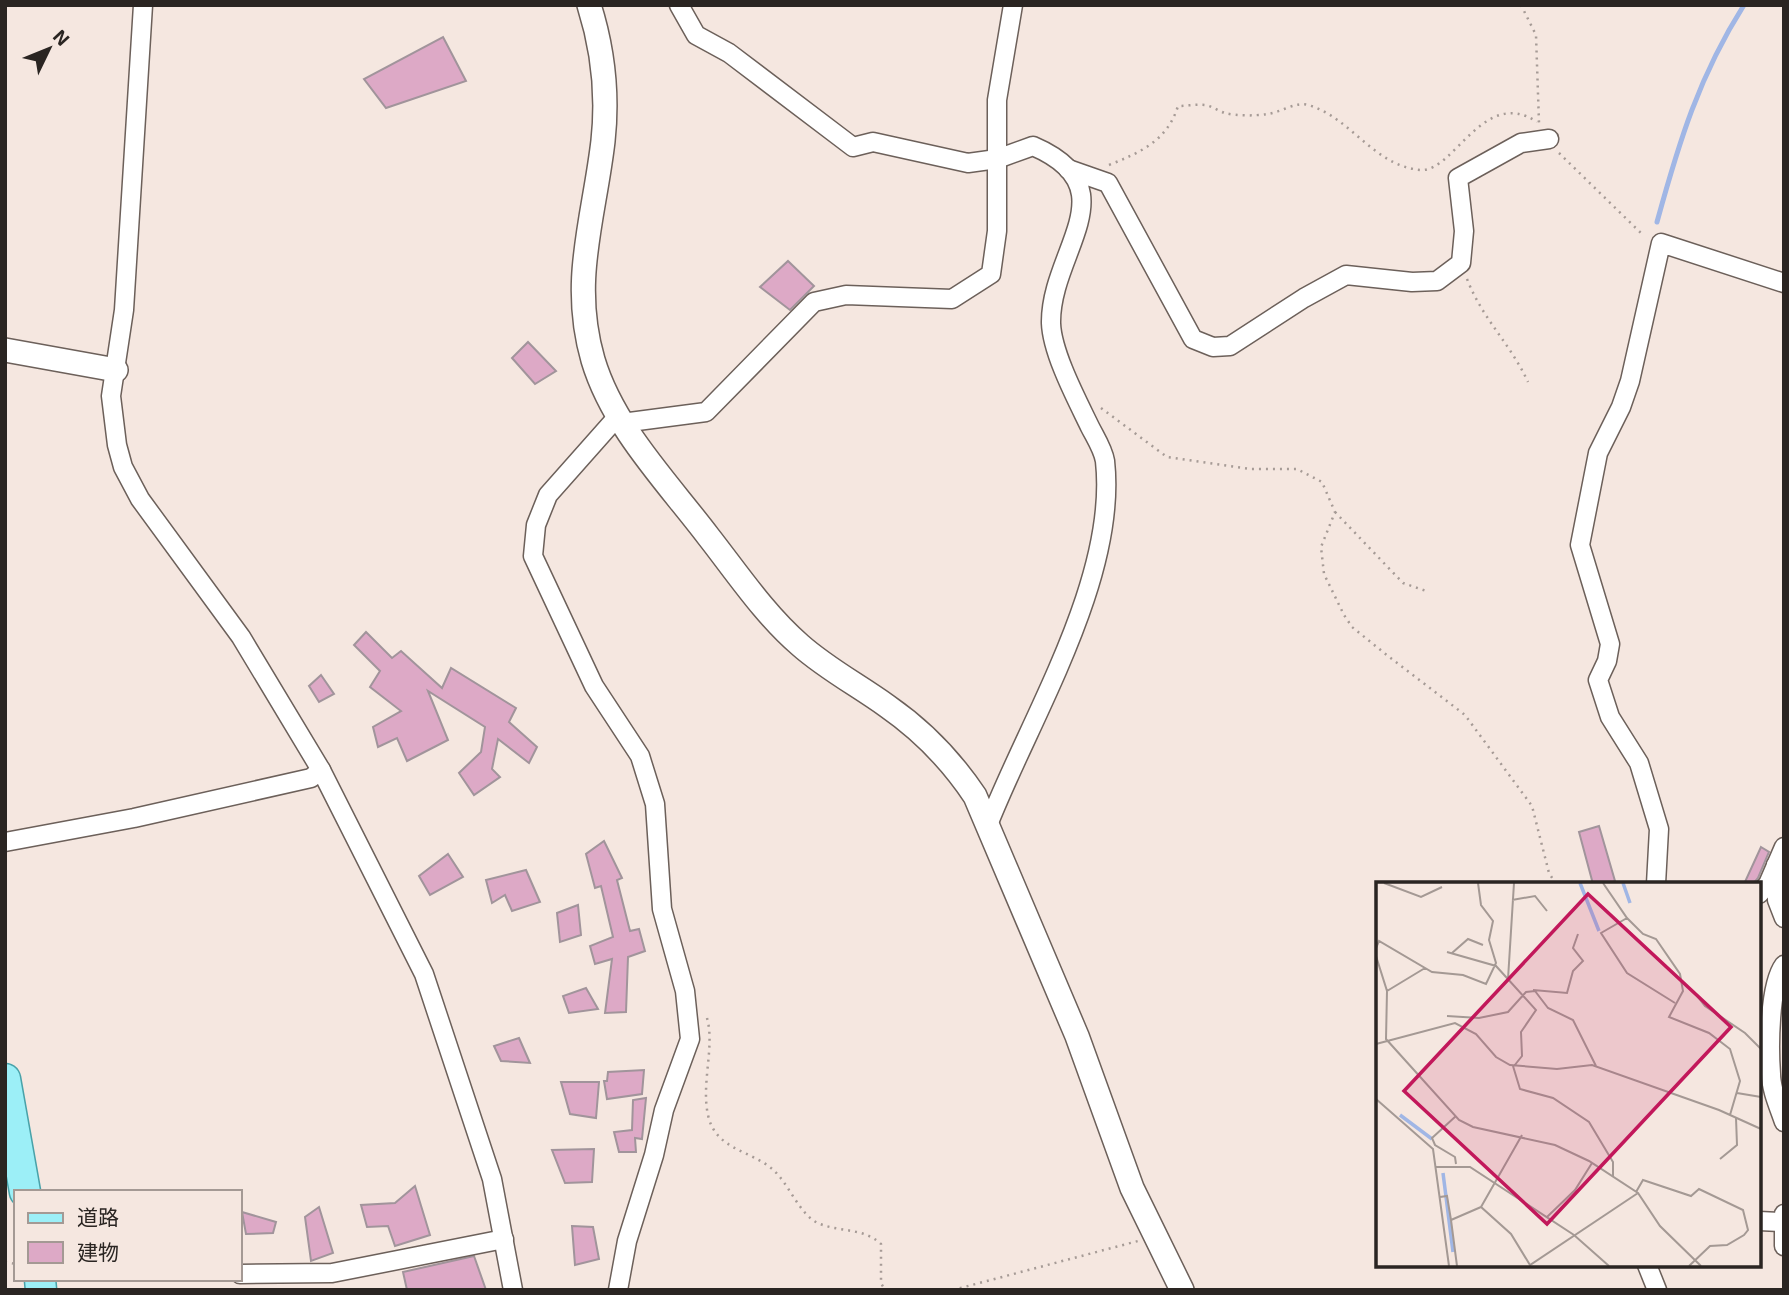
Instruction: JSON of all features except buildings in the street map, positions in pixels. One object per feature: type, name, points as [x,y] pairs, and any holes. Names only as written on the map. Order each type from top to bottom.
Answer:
[{"type":"main road","points":[[5,1079],[25,1190]]},
{"type":"street","points":[[143,5],[124,310],[111,396],[117,445],[123,467],[140,499],[241,637],[321,770],[424,974],[492,1179],[513,1290]]},
{"type":"street","points":[[589,5],[597,31],[606,93],[603,141],[582,258],[583,324],[594,364],[620,420],[749,588],[797,643],[925,736],[954,765],[975,796],[1077,1036],[1132,1188],[1182,1290]]},
{"type":"street","points":[[680,5],[696,35],[729,53],[853,147],[873,142],[968,163],[996,159],[1032,146],[1054,155],[1072,174],[1083,208],[1055,289],[1051,325],[1067,380],[1104,457],[1107,497],[1079,617],[988,825]]},
{"type":"street","points":[[618,1290],[627,1241],[654,1155],[664,1110],[690,1039],[685,991],[662,909],[655,804],[639,756],[594,686],[533,556],[536,525],[548,495],[620,420],[706,412],[814,302],[846,295],[952,299],[991,274],[997,231],[996,100],[1013,5]]},
{"type":"street","points":[[1072,174],[1108,183],[1193,339],[1213,347],[1230,346],[1304,298],[1346,275],[1412,282],[1437,281],[1461,263],[1464,231],[1458,178],[1521,143],[1549,139]]},
{"type":"street","points":[[1656,882],[1659,829],[1639,763],[1610,717],[1598,680],[1608,661],[1610,644],[1580,545],[1598,453],[1621,407],[1630,381],[1661,243],[1784,283]]},
{"type":"street","points":[[5,350],[116,370]]},
{"type":"street","points":[[5,842],[134,818],[311,778],[321,770]]},
{"type":"street","points":[[1761,892],[1768,884],[1784,847]]},
{"type":"street","points":[[1776,864],[1777,900],[1784,918]]},
{"type":"street","points":[[1784,965],[1777,974],[1774,993],[1771,1076],[1784,1122]]},
{"type":"street","points":[[1761,1221],[1783,1218],[1784,1246]]},
{"type":"street","points":[[242,1274],[332,1273],[505,1238]]},
{"type":"street","points":[[1648,1267],[1657,1290]]},
{"type":"path","points":[[1521,5],[1536,35],[1539,123]]},
{"type":"path","points":[[1072,174],[1145,150],[1173,122],[1178,106],[1206,106],[1226,114],[1267,114],[1305,103],[1322,110],[1386,160],[1404,168],[1429,170],[1439,166],[1468,133],[1509,112],[1527,115],[1539,123],[1563,158],[1636,230],[1661,243]]},
{"type":"path","points":[[1461,263],[1483,315],[1516,356],[1528,382]]},
{"type":"path","points":[[1097,404],[1167,457],[1251,469],[1297,469],[1322,482],[1335,512],[1403,583],[1429,592]]},
{"type":"path","points":[[1335,512],[1321,547],[1324,574],[1344,615],[1352,627],[1465,715],[1532,806],[1549,873],[1555,882]]},
{"type":"path","points":[[706,1017],[710,1029],[706,1068],[708,1115],[715,1133],[730,1147],[770,1166],[788,1184],[808,1216],[819,1224],[871,1234],[881,1244],[881,1283],[885,1290]]},
{"type":"path","points":[[953,1290],[1154,1237]]},
{"type":"waterway","points":[[1657,222],[1702,84],[1744,5]]}]
